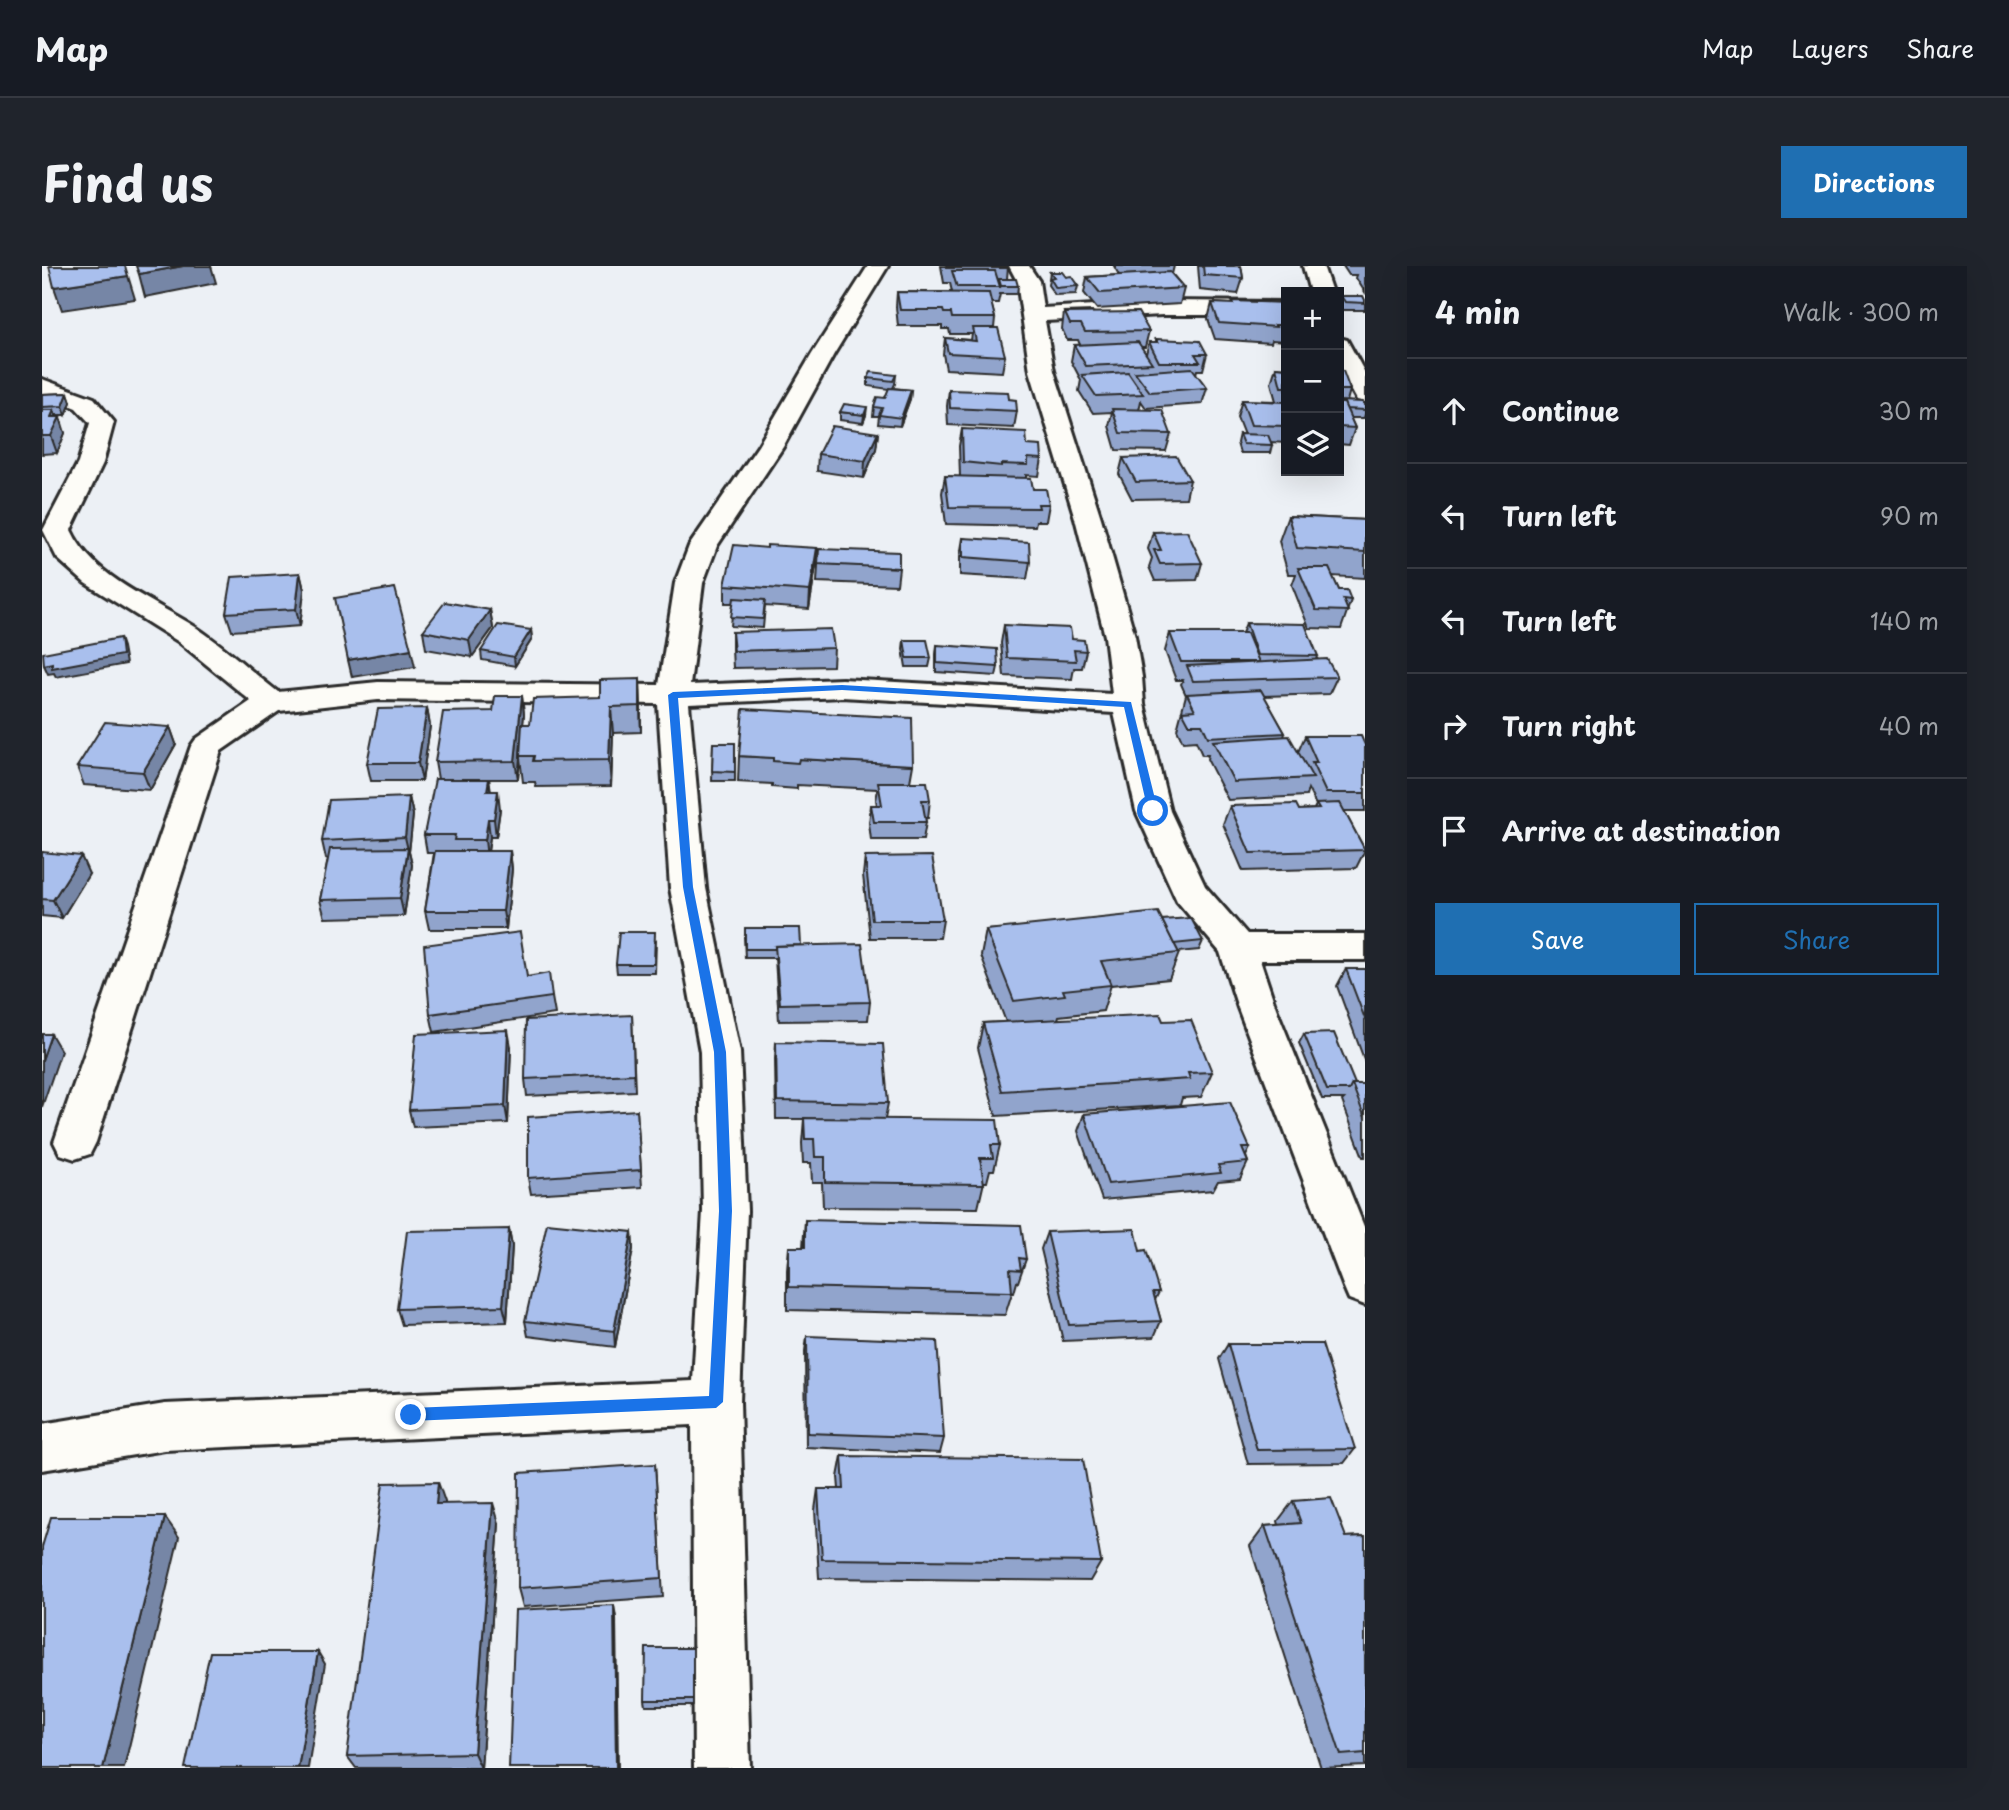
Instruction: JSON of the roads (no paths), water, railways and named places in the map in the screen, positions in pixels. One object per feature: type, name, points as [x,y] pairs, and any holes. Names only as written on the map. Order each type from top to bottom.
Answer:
[{"type":"street","points":[[722,1768],[716,1402],[725,1211],[720,1052],[688,887],[673,695],[689,583],[704,546],[729,504],[770,447],[823,354],[878,266]]},
{"type":"street","points":[[1019,266],[1028,281],[1042,371],[1088,518],[1120,636],[1127,677],[1128,704],[1153,811],[1190,892],[1237,947],[1257,1008],[1365,1285]]},
{"type":"street","points":[[1313,266],[1319,287]]},
{"type":"street","points":[[1035,315],[1164,308],[1281,308]]},
{"type":"street","points":[[1342,350],[1365,395]]},
{"type":"street","points":[[42,386],[85,403],[102,422],[98,446],[66,506],[57,530],[68,552],[95,577],[189,636],[271,702]]},
{"type":"street","points":[[75,1142],[207,746],[271,702],[379,691],[673,695],[842,688],[1128,704]]},
{"type":"street","points":[[1237,947],[1365,947]]},
{"type":"street","points":[[42,1447],[165,1427],[716,1402]]}]
